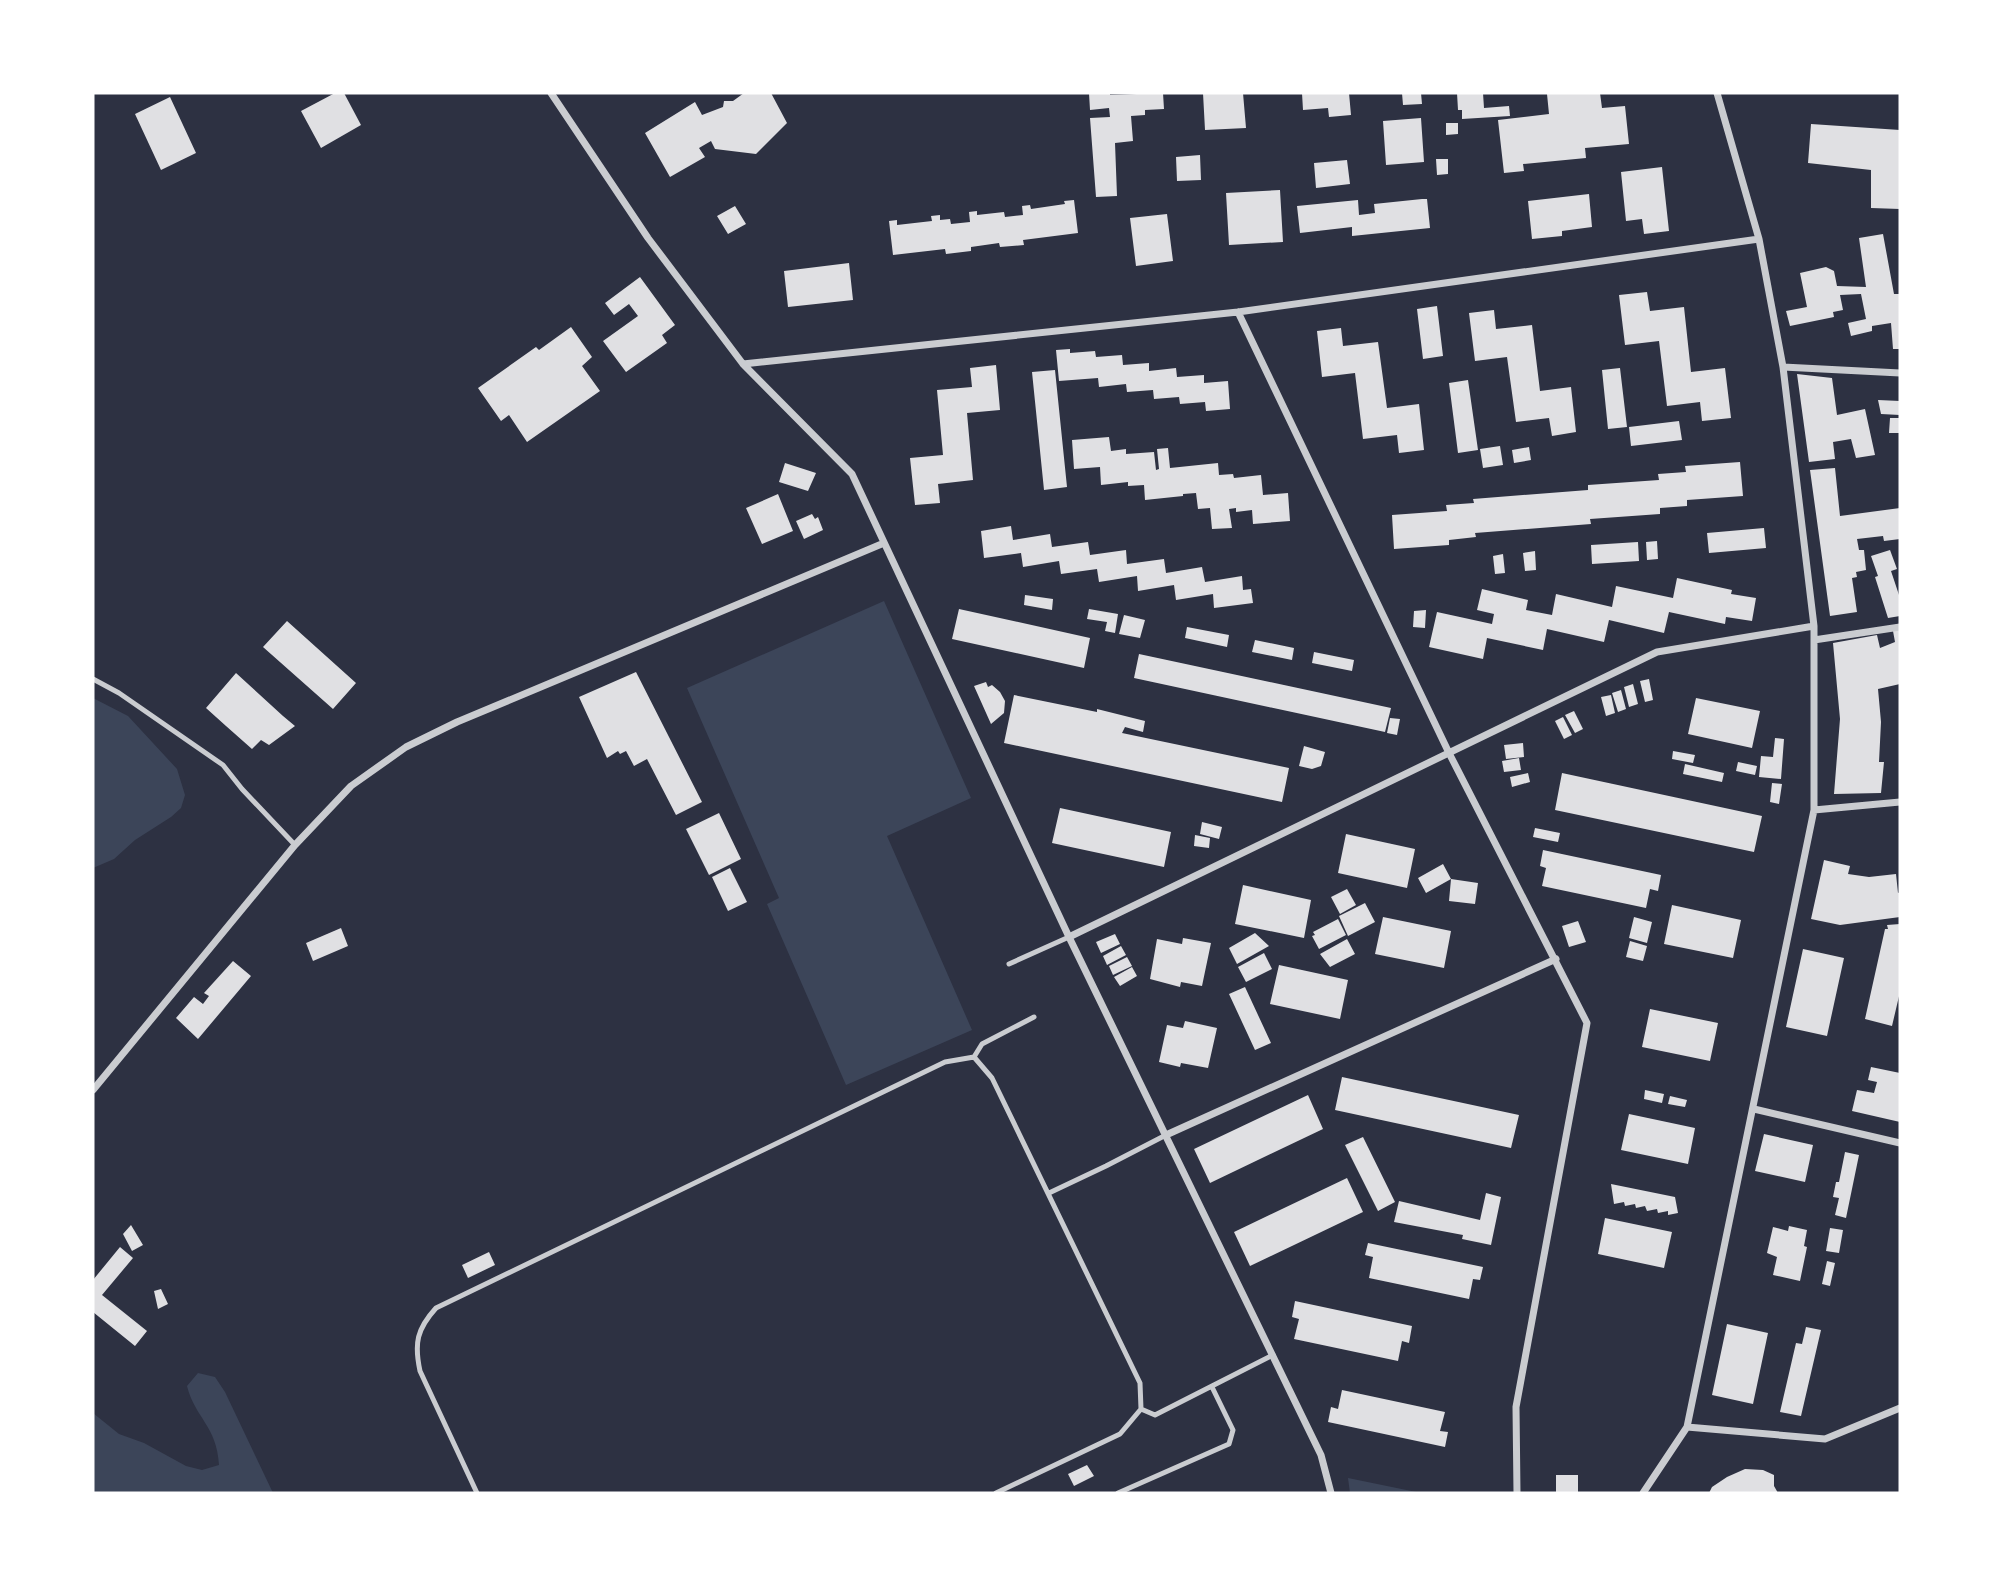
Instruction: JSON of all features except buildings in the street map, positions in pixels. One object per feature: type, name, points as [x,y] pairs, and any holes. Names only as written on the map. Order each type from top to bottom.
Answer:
[{"type":"street","points":[[551,93],[648,238],[744,364],[852,474],[1069,937],[1321,1455],[1331,1493]]},
{"type":"street","points":[[1643,1493],[1688,1427],[1814,810],[1814,626],[1783,367],[1759,239],[1717,93]]},
{"type":"street","points":[[744,364],[1238,312],[1759,239]]},
{"type":"street","points":[[1238,312],[1449,753],[1587,1023],[1516,1407],[1517,1493]]},
{"type":"street","points":[[1783,367],[1900,373]]},
{"type":"street","points":[[93,1090],[295,845],[351,786],[406,747],[457,722],[884,543]]},
{"type":"street","points":[[1069,937],[1657,652],[1814,626]]},
{"type":"street","points":[[1814,640],[1900,627]]},
{"type":"street","points":[[1814,810],[1900,802]]},
{"type":"street","points":[[1166,1135],[1556,959]]},
{"type":"street","points":[[1754,1109],[1900,1143]]},
{"type":"street","points":[[1688,1427],[1825,1439],[1900,1408]]},
{"type":"lane","points":[[93,680],[119,693],[223,765],[295,845]]},
{"type":"lane","points":[[1009,964],[1069,937]]},
{"type":"lane","points":[[477,1493],[420,1371],[416,1354],[418,1337],[425,1321],[436,1308],[945,1062],[974,1057],[982,1044],[1034,1017]]},
{"type":"lane","points":[[974,1057],[992,1078],[1140,1383],[1141,1409],[1120,1434],[996,1493]]},
{"type":"lane","points":[[1049,1193],[1166,1135]]},
{"type":"lane","points":[[1141,1409],[1156,1415],[1273,1355]]},
{"type":"lane","points":[[1118,1493],[1229,1444],[1233,1430],[1212,1387]]},
{"type":"shaded area","points":[[884,601],[971,798],[887,836],[972,1030],[846,1085],[767,904],[779,898],[687,688]]},
{"type":"shaded area","points":[[93,698],[128,716],[177,769],[185,795],[181,808],[171,817],[135,840],[114,859],[93,868]]},
{"type":"shaded area","points":[[198,1373],[215,1377],[225,1392],[273,1493],[93,1493],[93,1413],[119,1434],[144,1443],[186,1466],[202,1470],[219,1465],[210,1431],[187,1386]]},
{"type":"shaded area","points":[[1348,1478],[1421,1493],[1350,1493]]}]
